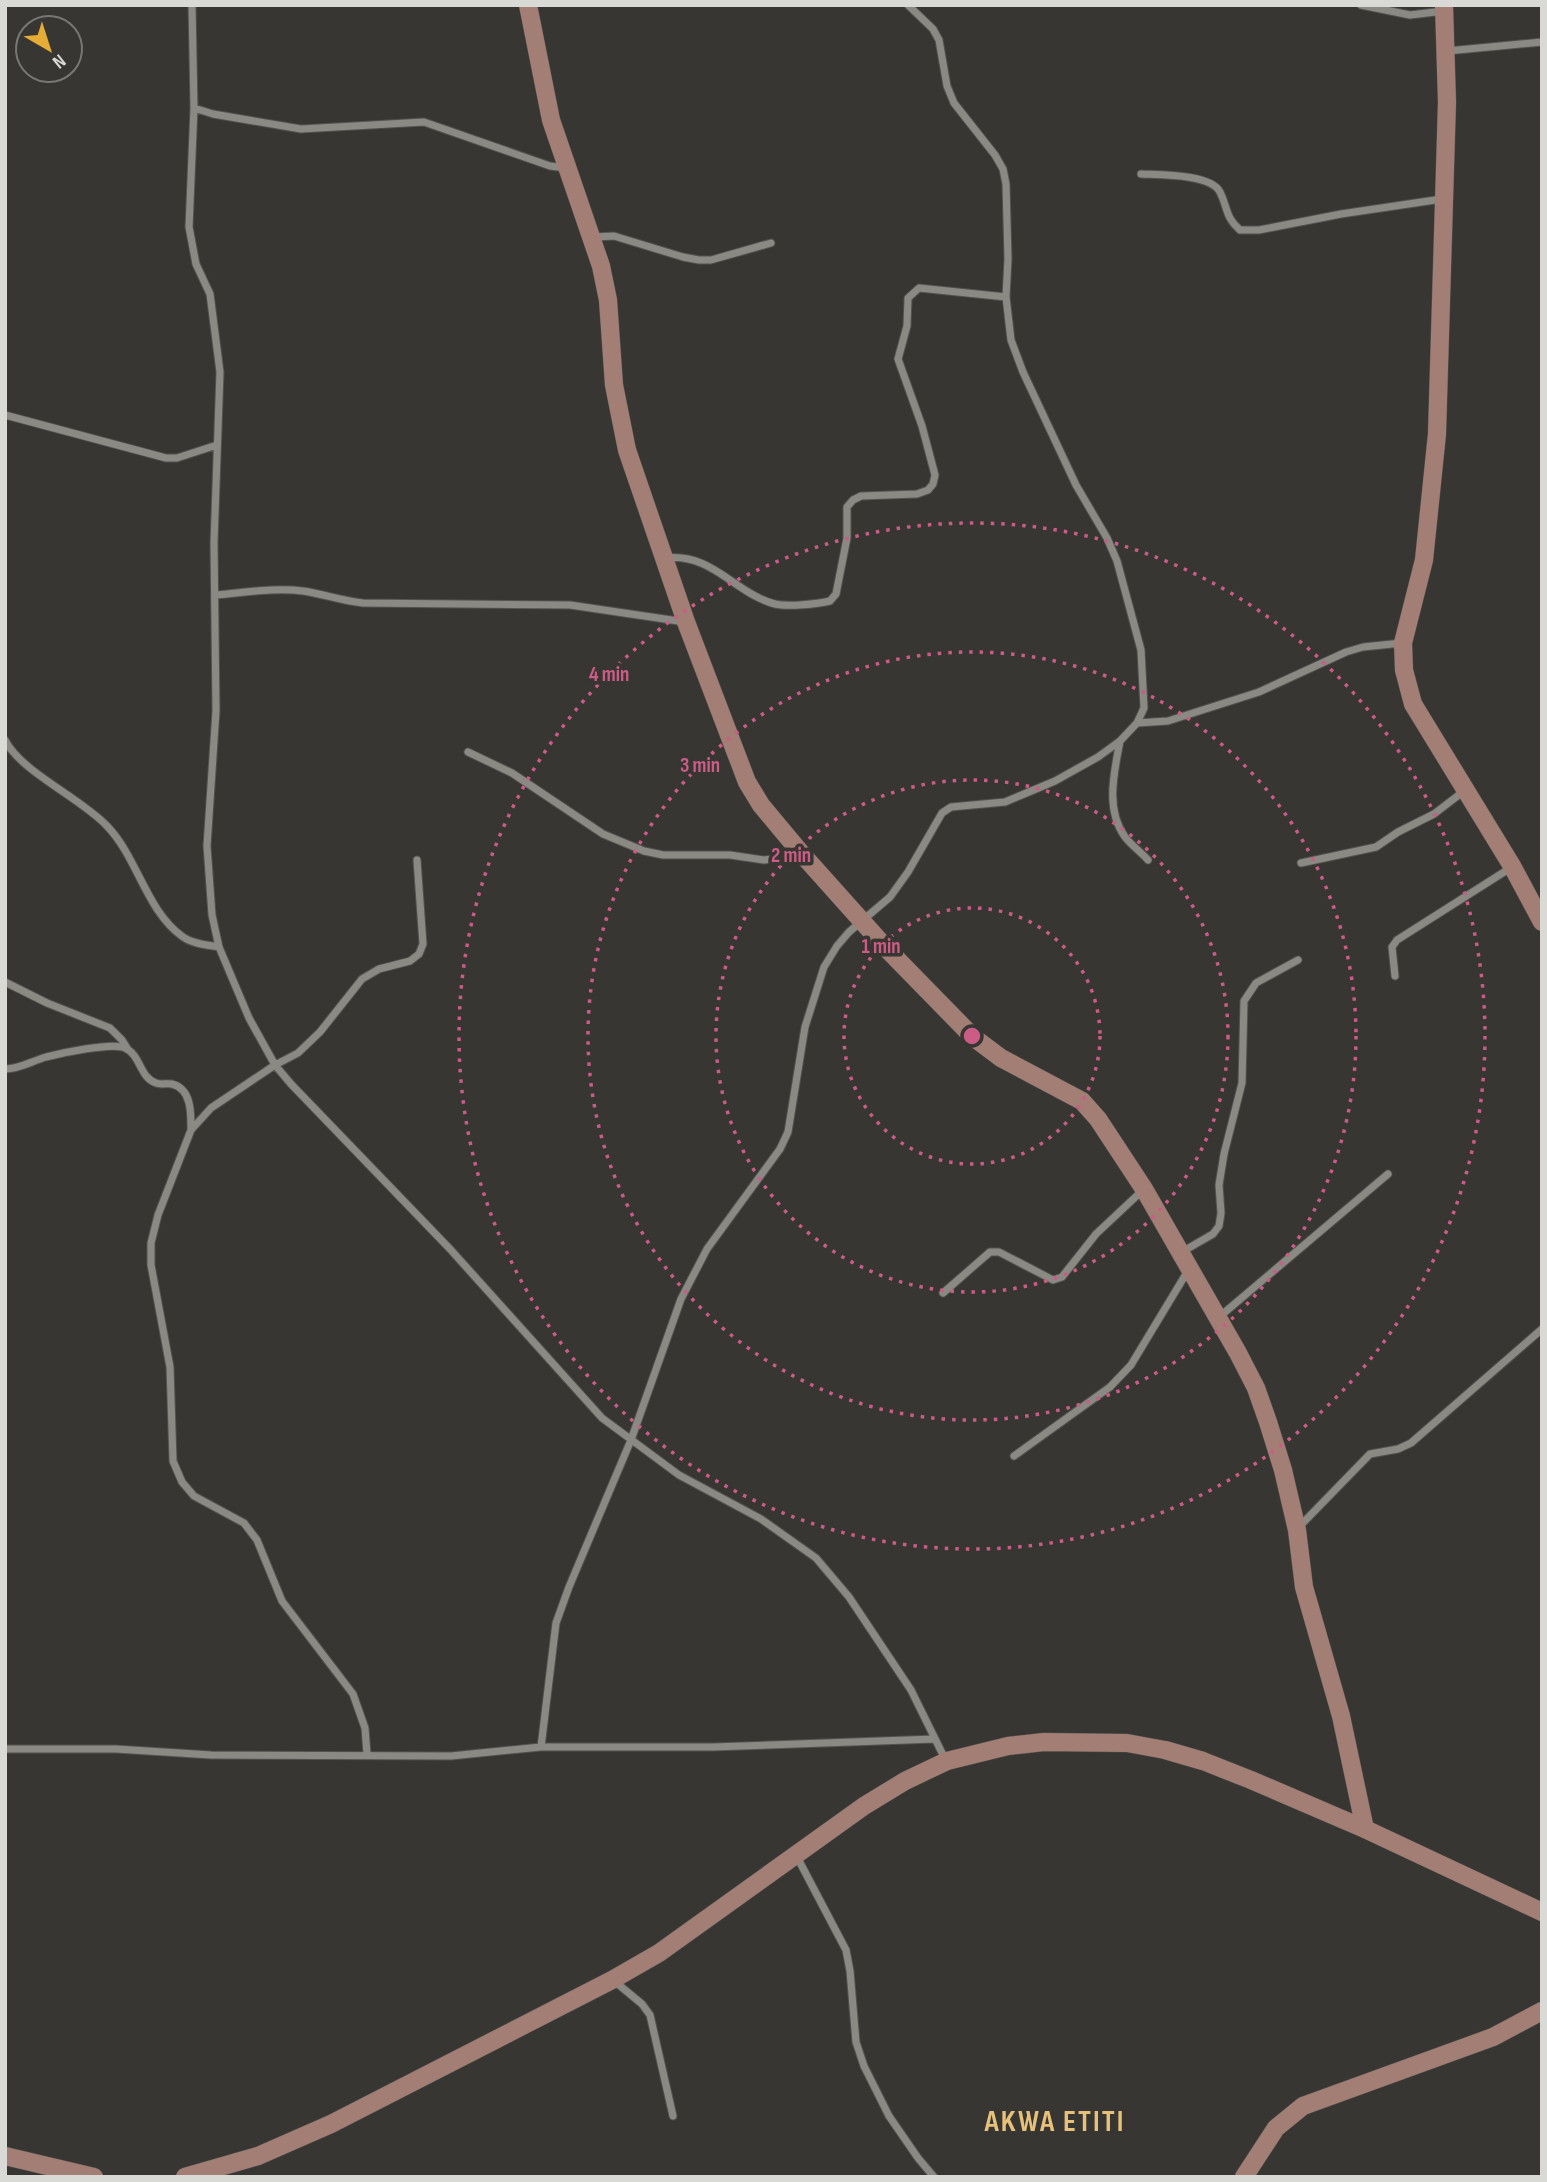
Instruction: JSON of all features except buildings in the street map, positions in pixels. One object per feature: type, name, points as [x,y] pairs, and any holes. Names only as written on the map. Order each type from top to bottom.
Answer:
[{"type":"main road","points":[[528,5],[551,120],[593,237],[608,300],[620,426],[686,622],[747,782],[761,805],[801,853],[973,1037],[1001,1058],[1082,1101],[1098,1119],[1144,1189],[1256,1388],[1283,1471],[1297,1530],[1304,1587],[1341,1716],[1365,1829]]},
{"type":"main road","points":[[1445,8],[1447,102],[1441,335],[1433,484],[1424,560],[1403,643],[1404,670],[1413,704],[1512,866],[1542,922]]},
{"type":"main road","points":[[185,2177],[258,2156],[331,2124],[612,1980],[670,1946],[874,1800],[905,1781],[947,1761],[1008,1746],[1044,1742],[1126,1743],[1203,1761],[1365,1829],[1542,1912]]},
{"type":"main road","points":[[1244,2177],[1276,2128],[1303,2106],[1493,2036],[1542,2011]]},
{"type":"main road","points":[[5,2156],[94,2177]]},
{"type":"street","points":[[192,5],[194,108],[189,228],[196,264],[210,294],[220,372],[215,596],[216,711],[207,846],[212,915],[219,947],[249,1018],[275,1065],[450,1249],[602,1418],[679,1475],[761,1519],[816,1558],[849,1597],[904,1679],[947,1761]]},
{"type":"street","points":[[541,1747],[556,1623],[569,1587],[631,1440],[681,1300],[707,1250],[780,1149],[788,1132],[804,1027],[824,967],[837,946],[862,920],[890,897],[908,872],[942,813],[951,807],[1005,802],[1055,781],[1120,741],[1138,723],[1144,708],[1141,650],[1117,561],[1107,538],[1076,485],[1023,372],[1012,340],[1006,297],[1008,259],[1006,184],[1003,169],[954,103],[947,86],[939,40],[933,29],[908,5]]},
{"type":"street","points":[[1361,5],[1410,15],[1445,8]]},
{"type":"street","points":[[1446,51],[1542,42]]},
{"type":"street","points":[[194,108],[213,114],[301,129],[424,122],[550,166],[567,168]]},
{"type":"street","points":[[1141,174],[1206,181],[1218,188],[1229,221],[1240,230],[1259,230],[1341,214],[1443,199]]},
{"type":"street","points":[[593,237],[614,236],[699,260],[711,260],[771,243]]},
{"type":"street","points":[[664,558],[682,556],[702,562],[737,586],[777,604],[830,601],[836,594],[847,538],[846,517],[853,500],[861,495],[917,494],[928,491],[933,484],[935,475],[925,439],[898,359],[907,326],[908,298],[919,288],[1006,297]]},
{"type":"street","points":[[5,415],[166,458],[177,458],[217,445]]},
{"type":"street","points":[[215,596],[282,590],[303,591],[363,603],[570,605],[686,622]]},
{"type":"street","points":[[1138,723],[1168,721],[1259,692],[1346,652],[1363,647],[1403,643]]},
{"type":"street","points":[[5,740],[16,757],[107,825],[118,839],[159,911],[182,936],[192,942],[219,947]]},
{"type":"street","points":[[1120,741],[1112,804],[1115,821],[1126,840],[1148,860]]},
{"type":"street","points":[[467,752],[527,782],[561,808],[603,834],[644,851],[663,855],[730,855],[764,860],[782,859],[801,853]]},
{"type":"street","points":[[1301,863],[1376,848],[1398,832],[1434,814],[1465,790]]},
{"type":"street","points":[[367,1754],[365,1728],[353,1694],[282,1601],[257,1540],[244,1523],[194,1496],[182,1482],[173,1461],[170,1367],[151,1265],[151,1243],[158,1215],[191,1130],[211,1108],[275,1065],[298,1053],[320,1032],[362,979],[379,970],[410,961],[419,954],[423,944],[417,860]]},
{"type":"street","points":[[1395,976],[1392,947],[1397,940],[1512,866]]},
{"type":"street","points":[[1014,1456],[1110,1387],[1131,1365],[1184,1261],[1219,1226],[1219,1185],[1242,1083],[1244,1000],[1256,983],[1298,960]]},
{"type":"street","points":[[5,982],[47,1003],[110,1028],[136,1058],[146,1077],[157,1084],[174,1084],[185,1094],[191,1108],[191,1130]]},
{"type":"street","points":[[5,1069],[96,1048],[116,1045],[127,1048]]},
{"type":"street","points":[[1217,1318],[1388,1174]]},
{"type":"street","points":[[943,1293],[990,1252],[999,1252],[1053,1280],[1062,1277],[1096,1234],[1144,1189]]},
{"type":"street","points":[[1297,1530],[1370,1454],[1398,1449],[1411,1443],[1542,1329]]},
{"type":"street","points":[[5,1749],[116,1749],[211,1755],[451,1756],[541,1747],[713,1747],[935,1739]]},
{"type":"street","points":[[796,1855],[846,1950],[856,2042],[864,2066],[889,2116],[934,2177]]},
{"type":"street","points":[[612,1980],[642,2004],[650,2015],[673,2116]]},
{"type":"district","name":"AKWA ETITI","points":[[1055,2122]]}]
